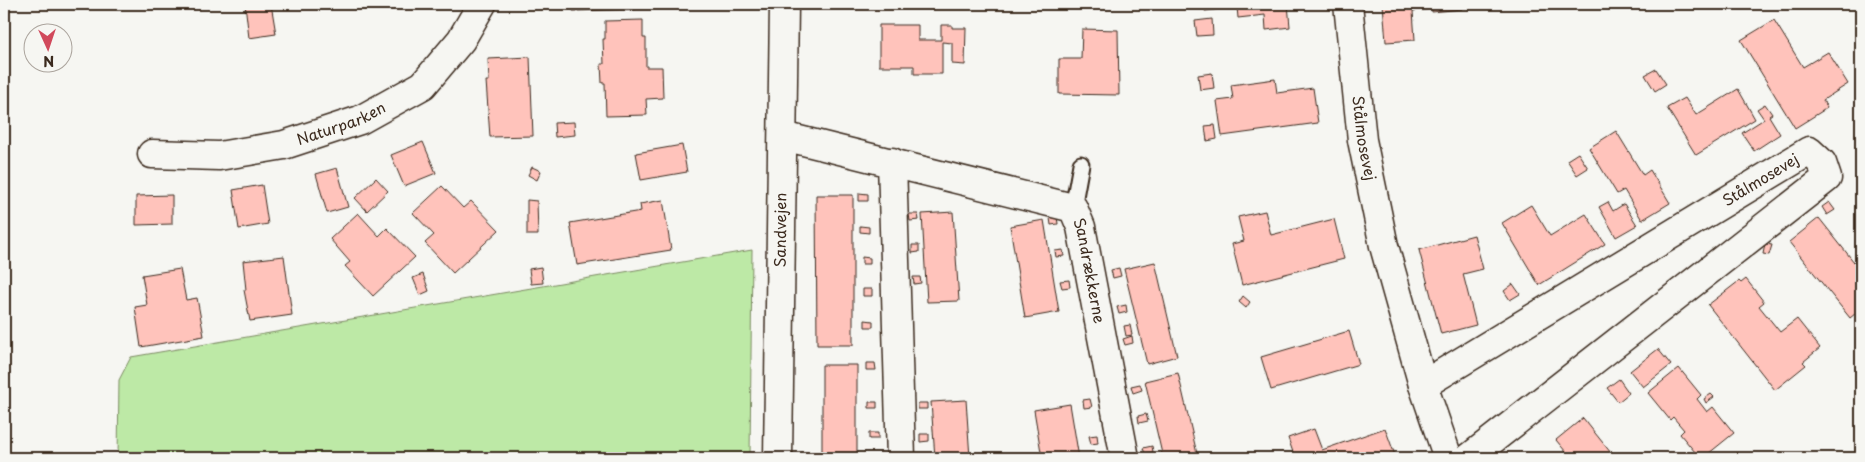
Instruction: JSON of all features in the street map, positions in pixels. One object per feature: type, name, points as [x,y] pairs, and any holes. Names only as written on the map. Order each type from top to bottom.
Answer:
[{"type":"street","name":"Naturparken","points":[[152,154],[219,156],[284,145],[360,120],[426,81],[461,40],[482,4]]},
{"type":"street","name":"Sandvejen","points":[[778,458],[784,4]]},
{"type":"street","name":"Stålmosevej","points":[[1348,4],[1362,140],[1384,246],[1423,385],[1448,458]]},
{"type":"street","name":"Sandrækkerne","points":[[783,136],[1073,208],[1082,227],[1125,458]]},
{"type":"street","name":"Stålmosevej","points":[[1423,385],[1809,151],[1822,163],[1827,178],[1469,458]]},
{"type":"street","points":[[892,162],[901,458]]},
{"type":"lane","points":[[1073,208],[1082,164]]},
{"type":"green space","points":[[752,250],[750,458],[118,458],[119,380],[131,357]]},
{"type":"building","points":[[245,4],[271,4],[276,34],[249,38]]},
{"type":"building","points":[[573,4],[636,4],[636,9],[573,11]]},
{"type":"building","points":[[1204,4],[1288,4],[1290,27],[1266,30],[1265,15],[1238,18],[1237,7],[1205,11]]},
{"type":"building","points":[[1383,4],[1461,4],[1462,9],[1432,12],[1432,9],[1413,11],[1415,40],[1386,42]]},
{"type":"building","points":[[1212,19],[1213,35],[1197,36],[1195,21]]},
{"type":"building","points":[[643,20],[643,38],[646,38],[646,67],[662,67],[663,98],[646,99],[647,115],[606,116],[605,83],[602,83],[601,64],[604,64],[603,39],[605,39],[605,21]]},
{"type":"building","points":[[1774,20],[1803,67],[1828,52],[1848,84],[1823,100],[1827,108],[1795,128],[1741,40]]},
{"type":"building","points":[[879,25],[918,25],[918,40],[941,40],[941,25],[952,25],[952,28],[966,28],[965,65],[952,64],[952,43],[942,42],[942,74],[914,74],[914,66],[879,66]]},
{"type":"building","points":[[1082,29],[1118,30],[1119,95],[1059,94],[1059,59],[1081,59]]},
{"type":"building","points":[[530,57],[533,136],[490,137],[486,81],[489,81],[488,59]]},
{"type":"building","points":[[1656,69],[1666,84],[1655,91],[1645,75]]},
{"type":"building","points":[[1212,73],[1214,88],[1200,90],[1198,75]]},
{"type":"building","points":[[1275,79],[1277,93],[1313,88],[1318,123],[1222,136],[1217,101],[1233,99],[1231,85]]},
{"type":"building","points":[[1738,89],[1755,119],[1696,155],[1667,108],[1685,98],[1696,115]]},
{"type":"building","points":[[1765,104],[1772,114],[1769,116],[1780,134],[1754,151],[1742,133],[1764,119],[1757,109]]},
{"type":"building","points":[[574,122],[575,135],[555,137],[554,123]]},
{"type":"building","points":[[1215,125],[1217,139],[1207,141],[1205,126]]},
{"type":"building","points":[[1616,131],[1643,175],[1650,170],[1670,203],[1642,220],[1624,190],[1617,194],[1589,148]]},
{"type":"building","points":[[423,142],[436,173],[404,186],[391,155]]},
{"type":"building","points":[[682,145],[687,172],[641,180],[636,153]]},
{"type":"building","points":[[1578,153],[1588,168],[1577,175],[1567,160]]},
{"type":"building","points":[[532,167],[541,171],[537,180],[528,175]]},
{"type":"building","points":[[337,168],[348,207],[327,213],[316,174]]},
{"type":"building","points":[[376,178],[388,191],[367,211],[355,198]]},
{"type":"building","points":[[262,185],[268,224],[239,229],[233,190]]},
{"type":"building","points":[[442,186],[463,208],[471,201],[499,230],[453,273],[425,243],[434,235],[413,213]]},
{"type":"building","points":[[859,193],[868,194],[868,201],[859,201]]},
{"type":"building","points":[[172,195],[172,224],[136,225],[136,196]]},
{"type":"building","points":[[816,195],[853,195],[853,345],[817,345]]},
{"type":"building","points":[[527,200],[537,201],[538,235],[527,235]]},
{"type":"building","points":[[663,200],[671,250],[577,265],[570,223],[641,211],[640,204]]},
{"type":"building","points":[[1608,202],[1613,211],[1624,204],[1637,225],[1616,237],[1599,207]]},
{"type":"building","points":[[1829,202],[1835,210],[1827,215],[1822,207]]},
{"type":"building","points":[[1531,205],[1550,236],[1586,214],[1605,244],[1539,285],[1502,223]]},
{"type":"building","points":[[1265,211],[1271,235],[1334,219],[1344,259],[1242,285],[1232,244],[1244,241],[1238,217]]},
{"type":"building","points":[[953,212],[959,301],[927,302],[922,214]]},
{"type":"building","points":[[358,213],[379,236],[387,228],[415,257],[373,296],[345,266],[350,262],[330,239]]},
{"type":"building","points":[[909,214],[918,214],[919,220],[910,221]]},
{"type":"building","points":[[1057,217],[1058,224],[1051,225],[1050,218]]},
{"type":"building","points":[[1819,218],[1854,262],[1861,256],[1861,309],[1850,318],[1789,242]]},
{"type":"building","points":[[1044,220],[1059,312],[1025,318],[1010,226]]},
{"type":"building","points":[[860,226],[869,227],[869,233],[860,232]]},
{"type":"building","points":[[1474,235],[1483,269],[1463,274],[1476,325],[1441,334],[1419,250]]},
{"type":"building","points":[[1765,244],[1772,245],[1769,255],[1763,254]]},
{"type":"building","points":[[912,245],[919,245],[919,252],[912,253]]},
{"type":"building","points":[[1063,250],[1064,256],[1056,257],[1055,251]]},
{"type":"building","points":[[284,256],[292,315],[250,321],[244,290],[246,290],[243,261]]},
{"type":"building","points":[[862,257],[870,258],[870,264],[862,264]]},
{"type":"building","points":[[1155,262],[1177,356],[1147,364],[1124,269]]},
{"type":"building","points":[[541,267],[543,283],[531,284],[529,269]]},
{"type":"building","points":[[1119,268],[1121,276],[1113,278],[1111,270]]},
{"type":"building","points":[[180,269],[186,300],[197,298],[204,336],[141,347],[135,307],[147,305],[142,275]]},
{"type":"building","points":[[423,274],[429,291],[420,295],[413,278]]},
{"type":"building","points":[[913,277],[920,277],[921,283],[914,284]]},
{"type":"building","points":[[1746,279],[1764,302],[1759,306],[1780,332],[1797,319],[1820,348],[1803,362],[1806,365],[1775,390],[1708,305],[1739,281],[1741,283]]},
{"type":"building","points":[[1069,280],[1070,287],[1062,288],[1060,281]]},
{"type":"building","points":[[1513,284],[1520,294],[1510,300],[1504,291]]},
{"type":"building","points":[[863,289],[872,289],[872,296],[863,296]]},
{"type":"building","points":[[1243,296],[1250,302],[1246,308],[1239,302]]},
{"type":"building","points":[[1126,305],[1127,312],[1119,314],[1117,307]]},
{"type":"building","points":[[865,320],[873,321],[873,327],[865,327]]},
{"type":"building","points":[[1130,325],[1132,335],[1126,336],[1124,326]]},
{"type":"building","points":[[1349,331],[1359,364],[1271,390],[1261,357]]},
{"type":"building","points":[[1132,336],[1133,343],[1125,345],[1123,339]]},
{"type":"building","points":[[1658,349],[1671,365],[1643,387],[1630,371]]},
{"type":"building","points":[[866,363],[875,363],[876,370],[866,370]]},
{"type":"building","points":[[822,365],[857,365],[857,458],[822,458]]},
{"type":"building","points":[[1679,368],[1701,395],[1697,399],[1707,412],[1713,407],[1734,433],[1703,458],[1700,458],[1680,434],[1684,430],[1673,417],[1670,420],[1648,393]]},
{"type":"building","points":[[1178,373],[1198,458],[1163,458],[1145,381]]},
{"type":"building","points":[[1619,379],[1629,393],[1618,402],[1607,388]]},
{"type":"building","points":[[1140,384],[1142,390],[1133,393],[1131,386]]},
{"type":"building","points":[[1711,394],[1714,397],[1706,403],[1704,399]]},
{"type":"building","points":[[1090,399],[1092,407],[1084,408],[1083,400]]},
{"type":"building","points":[[966,400],[970,458],[935,458],[931,402]]},
{"type":"building","points":[[869,402],[877,402],[877,408],[869,408]]},
{"type":"building","points":[[918,403],[927,403],[927,409],[918,409]]},
{"type":"building","points":[[1070,404],[1079,458],[1042,458],[1034,410]]},
{"type":"building","points":[[1146,414],[1148,421],[1139,423],[1138,416]]},
{"type":"building","points":[[1583,418],[1615,458],[1571,458],[1556,440]]},
{"type":"building","points":[[1385,428],[1396,458],[1295,458],[1288,438],[1314,429],[1322,450]]},
{"type":"building","points":[[869,433],[878,433],[878,439],[869,439]]},
{"type":"building","points":[[920,434],[929,434],[929,441],[920,442]]},
{"type":"building","points":[[1097,435],[1098,443],[1091,444],[1089,436]]},
{"type":"building","points":[[1152,446],[1153,452],[1145,454],[1143,448]]}]
